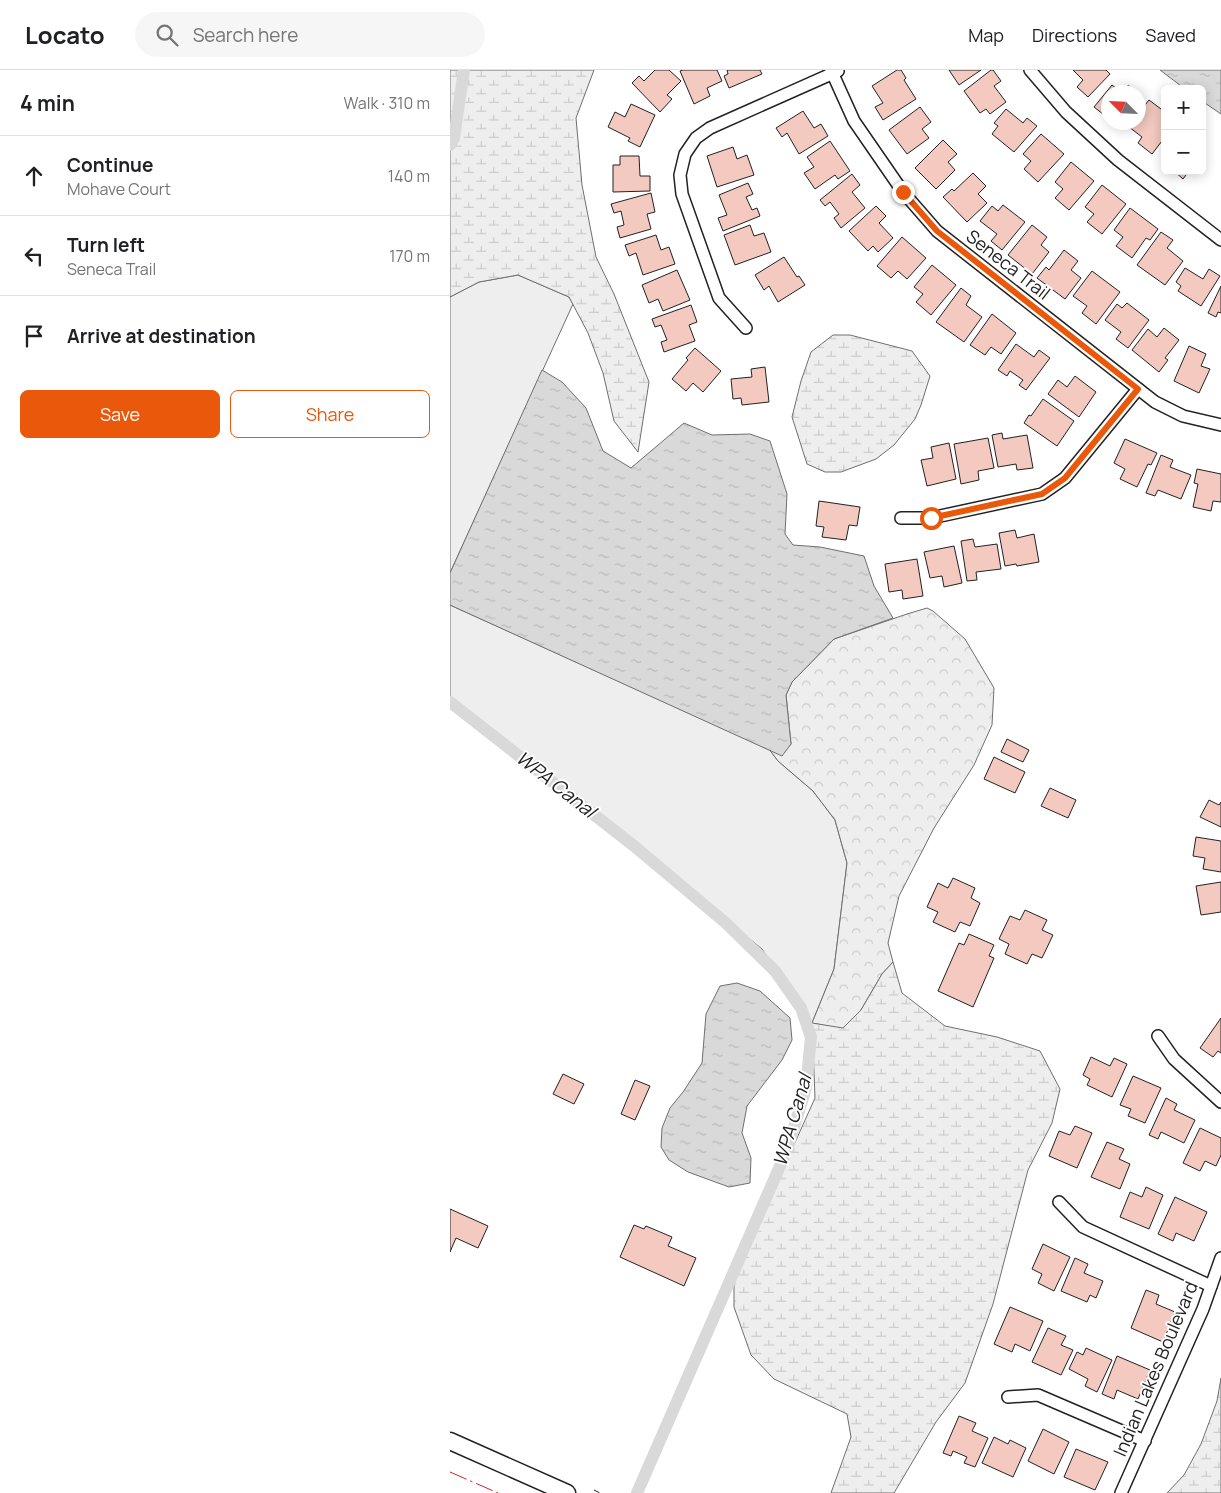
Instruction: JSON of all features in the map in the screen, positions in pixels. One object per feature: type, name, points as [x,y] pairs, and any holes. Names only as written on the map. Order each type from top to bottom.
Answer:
[{"type":"main road","points":[[450,1441],[566,1493]]},
{"type":"street","points":[[1030,70],[1066,112],[1112,154],[1221,240]]},
{"type":"street","points":[[746,328],[719,298],[682,194],[680,174],[685,154],[696,138],[710,128],[834,71]]},
{"type":"street","name":"Seneca Trail","points":[[834,71],[854,121],[903,192],[937,231],[1155,402],[1183,416],[1221,426]]},
{"type":"street","points":[[901,518],[931,518],[1042,494],[1065,478],[1138,389]]},
{"type":"street","points":[[1158,1036],[1174,1059],[1221,1102]]},
{"type":"street","points":[[1059,1202],[1082,1227],[1211,1286]]},
{"type":"street","name":"Indian Lakes Boulevard","points":[[1121,1493],[1203,1309],[1221,1258]]},
{"type":"street","points":[[1008,1397],[1038,1395],[1145,1441]]},
{"type":"green space","points":[[450,70],[594,70],[576,118],[582,185],[596,257],[614,294],[649,382],[638,452],[614,421],[603,373],[588,333],[569,297],[518,275],[479,282],[450,297]]},
{"type":"green space","points":[[518,275],[569,297],[573,304],[450,573],[450,297],[479,282]]},
{"type":"green space","points":[[833,335],[850,335],[912,351],[930,376],[915,419],[894,445],[876,459],[841,472],[825,472],[807,464],[792,417],[811,352]]},
{"type":"green space","points":[[450,605],[769,749],[778,761],[813,791],[835,820],[847,863],[834,969],[812,1023],[762,949],[588,806],[450,700]]},
{"type":"green space","points":[[927,608],[965,639],[994,688],[992,725],[974,765],[934,828],[899,896],[888,943],[893,962],[882,974],[861,1010],[843,1029],[812,1023],[834,969],[847,863],[835,820],[813,791],[778,761],[769,749],[782,755],[791,744],[786,695],[792,682],[834,639]]},
{"type":"green space","points":[[893,962],[902,993],[945,1026],[997,1037],[1040,1051],[1060,1089],[1052,1123],[1028,1170],[993,1304],[965,1383],[936,1422],[894,1493],[831,1493],[851,1437],[847,1414],[774,1379],[751,1355],[734,1307],[734,1278],[815,1098],[812,1023],[843,1028],[861,1010],[882,974]]},
{"type":"green space","points":[[1221,1378],[1221,1493],[1167,1493],[1184,1475],[1201,1444],[1217,1401]]},
{"type":"water","points":[[1160,70],[1221,70],[1221,114],[1206,104],[1206,85],[1180,85]]},
{"type":"water","points":[[542,370],[562,382],[586,408],[603,451],[631,468],[684,423],[712,435],[750,434],[770,441],[787,494],[785,534],[793,545],[820,547],[864,556],[874,586],[893,618],[834,639],[792,682],[786,695],[791,744],[782,756],[450,605],[450,573]]},
{"type":"water","points":[[737,983],[760,991],[790,1018],[792,1040],[782,1060],[747,1106],[742,1133],[751,1158],[750,1183],[729,1187],[688,1172],[669,1160],[661,1147],[662,1128],[670,1108],[702,1063],[706,1014],[720,986]]},
{"type":"building","points":[[655,70],[669,70],[681,81],[667,95],[672,99],[660,112],[632,83],[639,76],[644,81]]},
{"type":"building","points":[[717,70],[722,81],[707,88],[710,96],[694,104],[680,71]]},
{"type":"building","points":[[727,70],[760,70],[762,74],[729,88],[724,76],[728,74]]},
{"type":"building","points":[[897,70],[901,70],[906,78],[904,80],[916,99],[883,120],[875,107],[883,103],[872,86]]},
{"type":"building","points":[[949,70],[981,70],[959,85]]},
{"type":"building","points":[[991,70],[1001,81],[994,86],[1006,102],[990,114],[986,109],[980,113],[964,91]]},
{"type":"building","points":[[1073,70],[1106,70],[1110,74],[1088,97],[1077,87],[1083,80]]},
{"type":"building","points":[[1101,98],[1101,112],[1094,107]]},
{"type":"building","points":[[1149,100],[1161,109],[1161,142],[1152,154],[1138,143],[1142,137],[1133,130],[1146,130],[1146,104]]},
{"type":"building","points":[[631,104],[655,115],[640,147],[628,141],[630,138],[608,127],[615,112],[625,117]]},
{"type":"building","points":[[920,107],[931,122],[922,129],[929,138],[907,154],[889,130]]},
{"type":"building","points":[[1006,109],[1023,123],[1027,118],[1037,126],[1014,152],[992,134],[998,126],[994,123]]},
{"type":"building","points":[[803,111],[814,128],[821,124],[828,136],[799,154],[787,133],[782,137],[776,128]]},
{"type":"building","points":[[1041,134],[1064,154],[1038,182],[1024,169],[1031,161],[1023,154]]},
{"type":"building","points":[[943,140],[957,154],[948,162],[955,170],[936,189],[915,168]]},
{"type":"building","points":[[830,141],[850,171],[838,179],[835,175],[815,189],[804,173],[814,167],[807,157]]},
{"type":"building","points":[[733,147],[737,159],[747,155],[754,175],[717,187],[707,156]]},
{"type":"building","points":[[620,156],[639,156],[640,176],[650,176],[650,191],[613,192],[613,165],[620,165]]},
{"type":"building","points":[[1071,162],[1094,181],[1069,210],[1055,198],[1063,189],[1055,182]]},
{"type":"building","points":[[973,173],[986,186],[978,194],[987,203],[967,222],[943,197],[952,189],[954,191]]},
{"type":"building","points":[[852,174],[860,185],[852,192],[865,208],[841,228],[834,218],[839,214],[830,202],[825,206],[820,200]]},
{"type":"building","points":[[748,183],[753,194],[746,197],[752,210],[757,208],[760,216],[723,231],[718,218],[727,215],[719,195]]},
{"type":"building","points":[[1102,185],[1126,204],[1102,234],[1087,222],[1094,214],[1085,207]]},
{"type":"building","points":[[651,193],[655,212],[647,214],[651,229],[620,238],[617,227],[624,225],[621,211],[614,213],[611,204]]},
{"type":"building","points":[[1003,205],[1025,222],[1002,250],[991,241],[997,234],[980,221],[992,206],[998,211]]},
{"type":"building","points":[[876,206],[886,216],[879,223],[893,238],[878,252],[873,246],[868,251],[849,231]]},
{"type":"building","points":[[1130,208],[1158,229],[1150,240],[1146,238],[1132,258],[1116,246],[1123,237],[1114,230]]},
{"type":"building","points":[[750,225],[754,236],[764,233],[771,252],[735,265],[724,235]]},
{"type":"building","points":[[1032,225],[1047,237],[1041,245],[1049,252],[1032,274],[1008,255]]},
{"type":"building","points":[[1161,232],[1173,240],[1167,248],[1183,261],[1165,285],[1137,265]]},
{"type":"building","points":[[656,235],[661,250],[669,247],[675,264],[643,275],[636,253],[629,256],[625,245]]},
{"type":"building","points":[[902,237],[926,258],[907,279],[898,271],[891,278],[877,266]]},
{"type":"building","points":[[1064,250],[1078,261],[1071,270],[1081,278],[1065,299],[1037,278],[1046,267],[1049,270]]},
{"type":"building","points":[[784,257],[797,277],[799,276],[805,285],[778,302],[769,286],[764,290],[755,275]]},
{"type":"building","points":[[932,265],[956,285],[931,315],[916,302],[923,294],[914,287]]},
{"type":"building","points":[[1185,268],[1203,279],[1209,269],[1220,276],[1201,306],[1178,291],[1181,286],[1176,282]]},
{"type":"building","points":[[677,270],[690,300],[663,311],[658,299],[649,303],[642,285]]},
{"type":"building","points":[[1092,271],[1120,292],[1096,324],[1082,313],[1087,306],[1073,296]]},
{"type":"building","points":[[1221,286],[1221,313],[1218,312],[1216,317],[1208,313]]},
{"type":"building","points":[[961,288],[971,296],[966,305],[982,317],[964,342],[936,322]]},
{"type":"building","points":[[1127,303],[1149,320],[1128,348],[1116,339],[1121,332],[1105,320],[1117,304],[1122,308]]},
{"type":"building","points":[[691,305],[697,322],[689,325],[695,341],[664,352],[661,342],[667,340],[661,325],[655,327],[652,319]]},
{"type":"building","points":[[992,314],[1016,333],[1001,354],[991,347],[985,355],[970,345]]},
{"type":"building","points":[[1164,328],[1179,340],[1165,358],[1168,360],[1159,372],[1132,350],[1148,329],[1157,337]]},
{"type":"building","points":[[1016,344],[1034,357],[1039,350],[1050,358],[1026,390],[1019,385],[1023,380],[1010,371],[1007,376],[998,370]]},
{"type":"building","points":[[1189,346],[1206,354],[1201,366],[1210,369],[1199,393],[1174,381]]},
{"type":"building","points":[[695,348],[721,371],[703,392],[693,383],[686,391],[672,379],[688,360],[686,358]]},
{"type":"building","points":[[765,367],[769,402],[742,405],[741,398],[733,399],[731,379],[752,377],[751,369]]},
{"type":"building","points":[[1075,376],[1096,392],[1079,417],[1048,394],[1058,380],[1067,387]]},
{"type":"building","points":[[1043,399],[1074,421],[1057,446],[1024,423]]},
{"type":"building","points":[[1002,433],[1003,439],[1027,435],[1033,468],[1017,470],[1016,464],[998,467],[992,435]]},
{"type":"building","points":[[988,438],[994,468],[978,471],[979,480],[961,484],[954,444]]},
{"type":"building","points":[[1125,439],[1157,453],[1151,465],[1148,464],[1137,487],[1120,479],[1125,469],[1114,463]]},
{"type":"building","points":[[949,443],[956,479],[927,486],[921,460],[933,458],[931,447]]},
{"type":"building","points":[[1161,455],[1173,460],[1170,467],[1191,475],[1181,499],[1158,490],[1155,496],[1146,493]]},
{"type":"building","points":[[1197,469],[1221,474],[1221,502],[1213,501],[1211,511],[1193,507],[1198,484],[1194,483]]},
{"type":"building","points":[[819,501],[860,507],[857,526],[849,525],[846,540],[822,537],[824,527],[816,526]]},
{"type":"building","points":[[1015,530],[1017,538],[1034,534],[1039,562],[1005,566],[999,533]]},
{"type":"building","points":[[973,539],[975,547],[997,544],[1001,569],[976,572],[977,580],[967,581],[961,541]]},
{"type":"building","points":[[954,546],[962,583],[944,587],[942,576],[930,578],[924,552]]},
{"type":"building","points":[[917,559],[923,596],[903,599],[902,590],[889,592],[885,564]]},
{"type":"building","points":[[1007,739],[1029,750],[1023,762],[1001,752]]},
{"type":"building","points":[[994,757],[1025,772],[1015,793],[984,779]]},
{"type":"building","points":[[1050,788],[1076,800],[1068,818],[1041,806]]},
{"type":"building","points":[[1209,800],[1219,805],[1221,802],[1221,827],[1200,817]]},
{"type":"building","points":[[1196,837],[1221,841],[1221,872],[1203,869],[1205,858],[1193,856]]},
{"type":"building","points":[[953,878],[975,888],[971,898],[980,903],[970,926],[960,922],[955,932],[933,922],[938,912],[927,907],[938,883],[948,888]]},
{"type":"building","points":[[1221,882],[1221,912],[1201,915],[1196,886]]},
{"type":"building","points":[[1025,910],[1047,920],[1042,930],[1053,935],[1042,958],[1032,954],[1027,964],[1005,954],[1009,944],[999,939],[1010,916],[1020,920]]},
{"type":"building","points":[[969,934],[994,945],[989,956],[994,958],[973,1007],[938,991],[959,943],[964,945]]},
{"type":"building","points":[[1221,1018],[1221,1053],[1218,1051],[1213,1057],[1200,1048]]},
{"type":"building","points":[[1091,1057],[1110,1066],[1114,1058],[1127,1064],[1112,1097],[1087,1085],[1090,1079],[1083,1075]]},
{"type":"building","points":[[563,1074],[584,1084],[574,1104],[553,1094]]},
{"type":"building","points":[[1133,1076],[1161,1088],[1145,1123],[1128,1116],[1131,1109],[1120,1105]]},
{"type":"building","points":[[635,1080],[650,1086],[635,1120],[621,1114]]},
{"type":"building","points":[[1166,1098],[1177,1104],[1174,1110],[1195,1120],[1184,1143],[1161,1132],[1158,1139],[1149,1135]]},
{"type":"building","points":[[1075,1126],[1092,1133],[1077,1168],[1049,1156],[1059,1131],[1070,1135]]},
{"type":"building","points":[[1200,1128],[1221,1138],[1221,1155],[1216,1166],[1205,1161],[1200,1171],[1183,1163]]},
{"type":"building","points":[[1107,1142],[1124,1149],[1119,1159],[1130,1164],[1120,1189],[1091,1177]]},
{"type":"building","points":[[1146,1187],[1163,1195],[1149,1229],[1120,1217],[1130,1192],[1142,1197]]},
{"type":"building","points":[[1175,1197],[1207,1212],[1194,1241],[1176,1233],[1173,1241],[1158,1234]]},
{"type":"building","points":[[450,1209],[488,1226],[478,1248],[456,1238],[450,1252]]},
{"type":"building","points":[[634,1225],[644,1229],[646,1226],[672,1237],[668,1246],[696,1258],[684,1286],[620,1257]]},
{"type":"building","points":[[1043,1244],[1070,1257],[1054,1291],[1038,1283],[1042,1274],[1032,1269]]},
{"type":"building","points":[[1075,1258],[1088,1264],[1084,1273],[1103,1281],[1096,1298],[1090,1295],[1087,1302],[1061,1291]]},
{"type":"building","points":[[1146,1290],[1159,1295],[1156,1304],[1175,1312],[1163,1342],[1131,1328]]},
{"type":"building","points":[[1010,1307],[1043,1321],[1030,1351],[1015,1344],[1012,1352],[994,1344]]},
{"type":"building","points":[[1048,1328],[1066,1336],[1061,1345],[1073,1350],[1061,1375],[1032,1362]]},
{"type":"building","points":[[1086,1348],[1112,1360],[1097,1392],[1085,1386],[1088,1379],[1069,1369],[1077,1352],[1083,1355]]},
{"type":"building","points":[[1117,1356],[1150,1370],[1138,1399],[1117,1390],[1114,1399],[1102,1394]]},
{"type":"building","points":[[959,1416],[976,1423],[972,1431],[988,1438],[975,1467],[964,1463],[967,1457],[953,1451],[951,1456],[943,1453]]},
{"type":"building","points":[[1043,1429],[1069,1442],[1054,1474],[1028,1461]]},
{"type":"building","points":[[994,1437],[1008,1444],[1010,1440],[1026,1448],[1013,1477],[982,1463]]},
{"type":"building","points":[[1076,1449],[1108,1462],[1095,1490],[1064,1477]]},
{"type":"waterway","points":[[450,145],[454,138],[464,70]]},
{"type":"waterway","name":"WPA Canal","points":[[450,702],[634,846],[727,924],[775,971],[801,1008],[811,1037],[806,1088],[787,1150],[637,1493]]},
{"type":"fence","points":[[594,1490],[600,1493]]},
{"type":"power","points":[[450,1472],[498,1493]]},
{"type":"route","points":[[903,192],[937,231],[1138,389],[1065,478],[1042,494],[931,518]]}]
